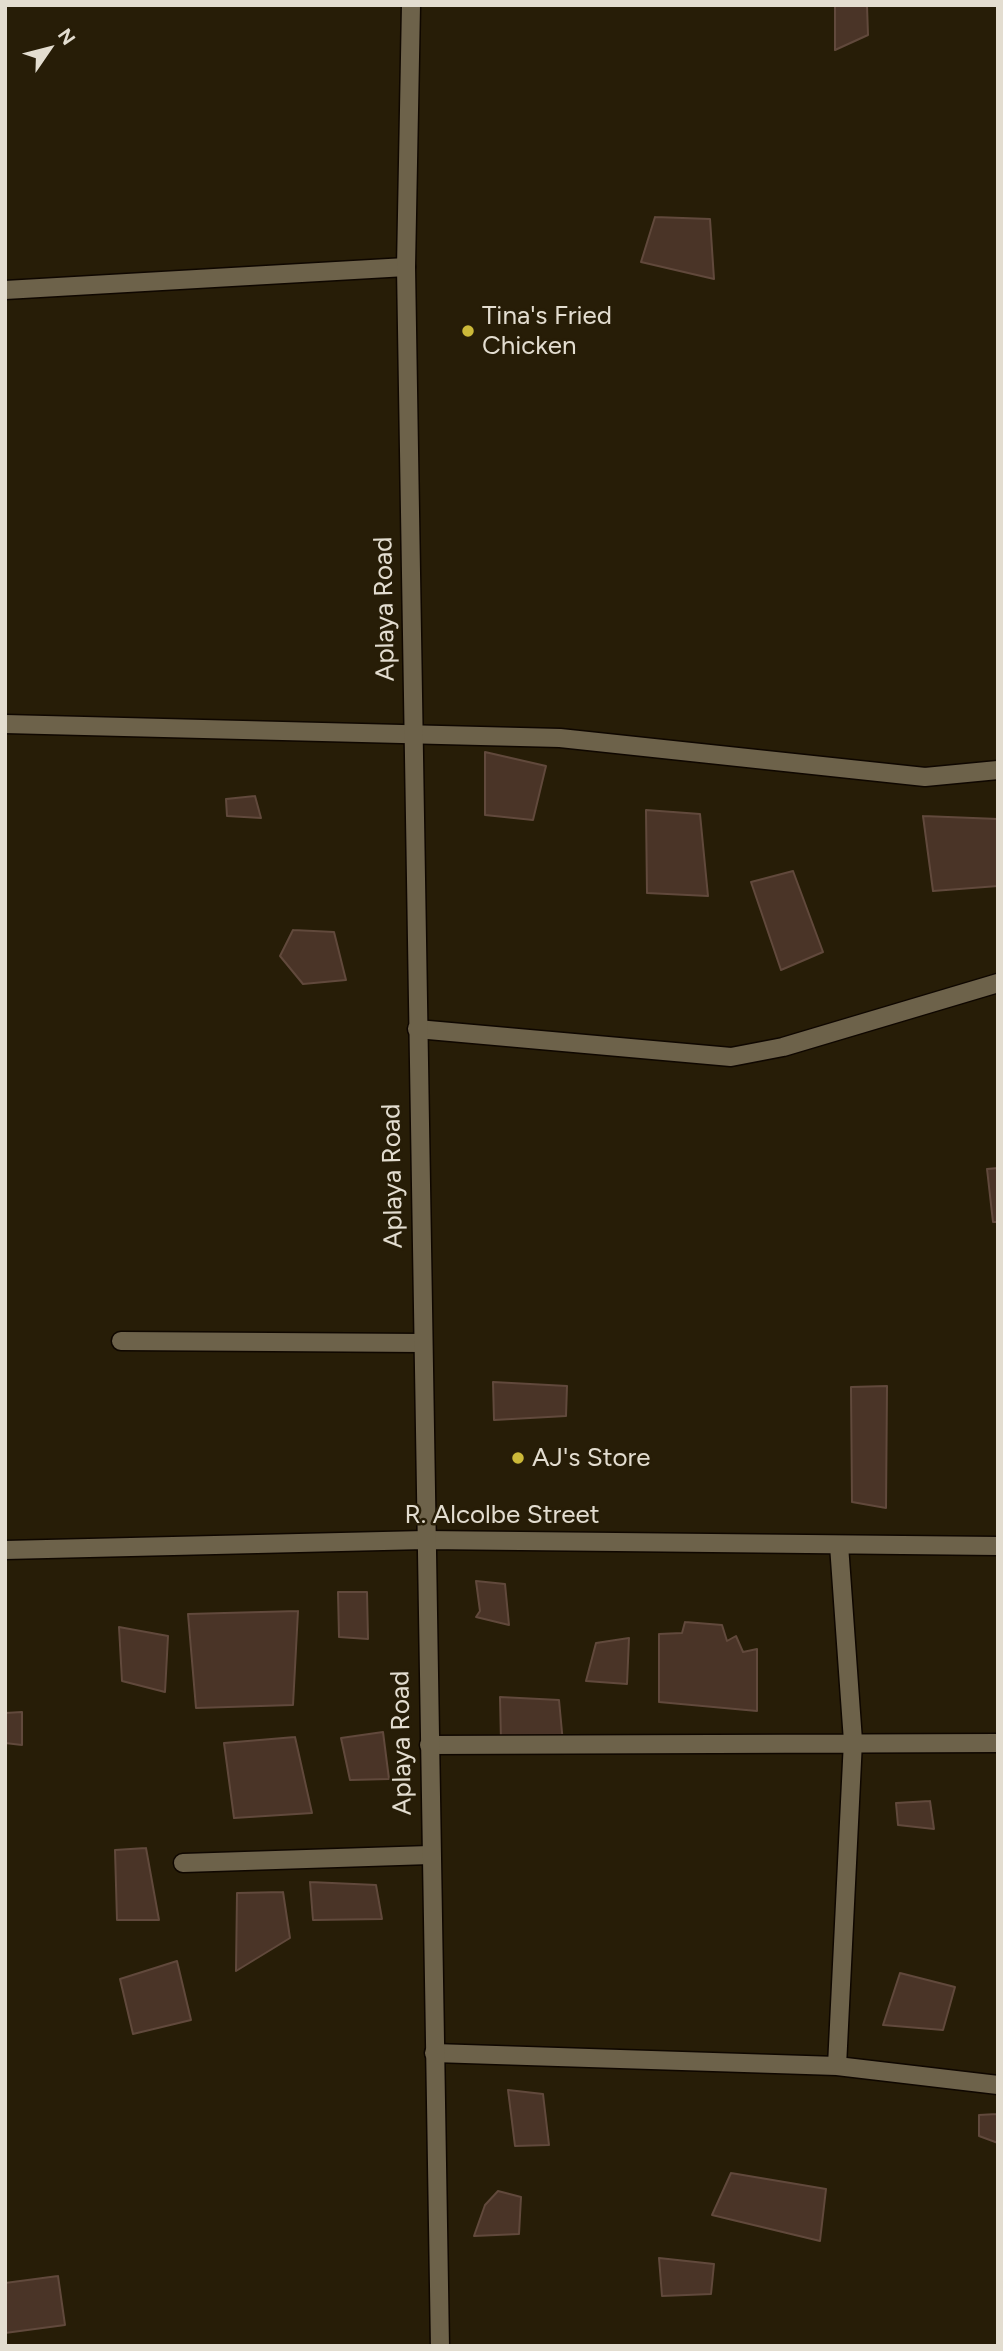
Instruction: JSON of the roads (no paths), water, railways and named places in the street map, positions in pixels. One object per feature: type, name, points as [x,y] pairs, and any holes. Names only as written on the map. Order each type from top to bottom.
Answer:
[{"type":"street","name":"Aplaya Road","points":[[411,5],[406,267],[440,2346]]},
{"type":"street","points":[[5,290],[406,267]]},
{"type":"street","points":[[5,724],[413,732],[560,738],[925,778],[998,770]]},
{"type":"street","points":[[417,1029],[731,1056],[783,1047],[998,983]]},
{"type":"street","points":[[121,1341],[422,1343]]},
{"type":"street","name":"R. Alcolbe Street","points":[[5,1550],[425,1540],[998,1546]]},
{"type":"street","points":[[837,2066],[853,1741],[839,1545]]},
{"type":"street","points":[[429,1745],[853,1741],[998,1743]]},
{"type":"street","points":[[183,1863],[430,1855]]},
{"type":"street","points":[[434,2053],[837,2066],[998,2085]]},
{"type":"place","name":"Tina's Fried Chicken","points":[[468,331]]},
{"type":"place","name":"AJ's Store","points":[[518,1458]]}]
